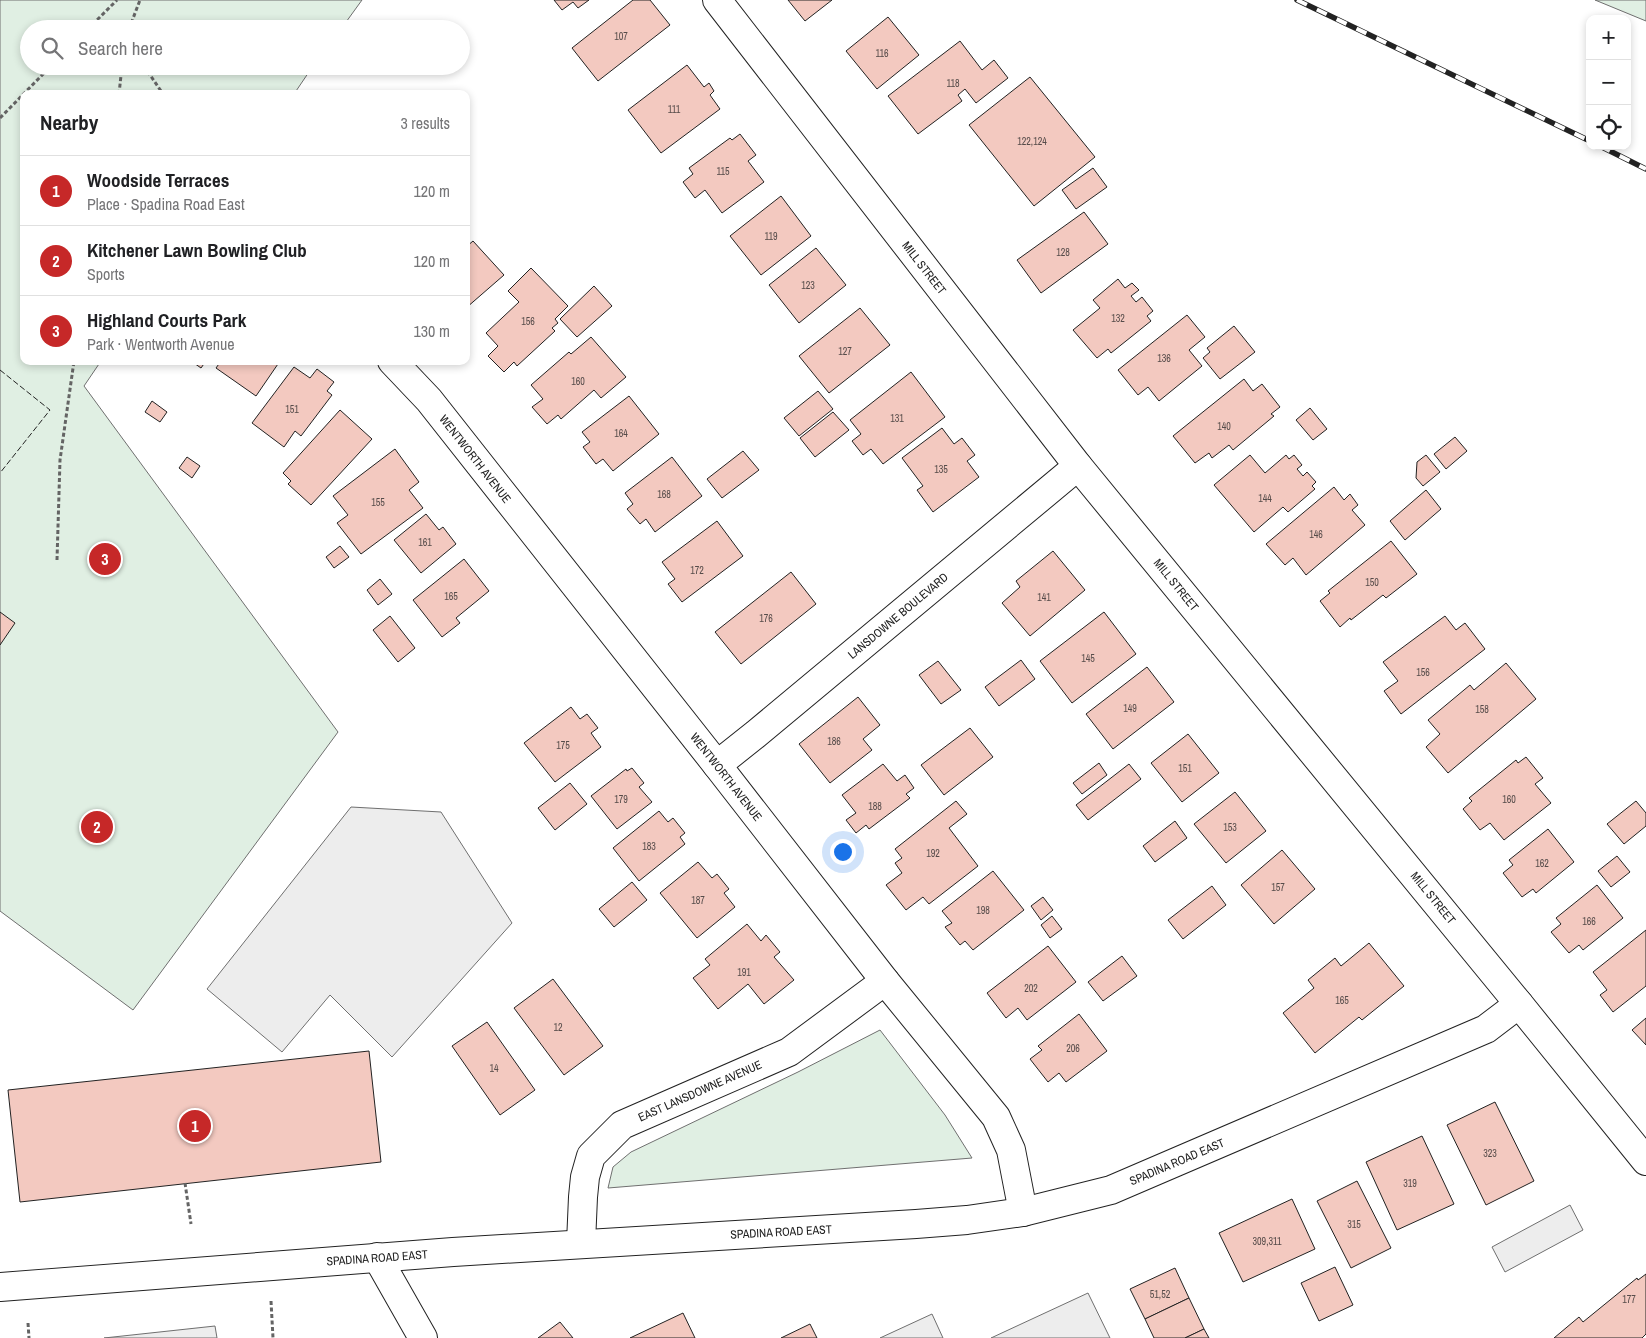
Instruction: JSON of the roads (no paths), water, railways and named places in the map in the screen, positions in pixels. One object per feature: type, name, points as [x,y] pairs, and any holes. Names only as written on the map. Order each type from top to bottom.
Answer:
[{"type":"street","name":"MILL STREET","points":[[717,0],[1078,466],[1520,1004],[1646,1162]]},
{"type":"street","name":"WENTWORTH AVENUE","points":[[396,365],[429,400],[885,981],[996,1117],[1011,1150],[1023,1212]]},
{"type":"street","name":"LANSDOWNE BOULEVARD","points":[[717,765],[1078,466]]},
{"type":"street","name":"EAST LANSDOWNE AVENUE","points":[[581,1243],[585,1177],[591,1156],[622,1125],[789,1052],[885,981]]},
{"type":"street","name":"SPADINA ROAD EAST","points":[[0,1287],[581,1243],[916,1224],[967,1220],[1023,1212],[1111,1190],[1486,1029],[1520,1004]]},
{"type":"street","points":[[376,1258],[423,1338]]},
{"type":"railway","points":[[1297,0],[1586,139]]},
{"type":"railway","points":[[1608,150],[1646,169]]},
{"type":"place","name":"Highland Courts Park","points":[[105,559]]},
{"type":"place","name":"Kitchener Lawn Bowling Club","points":[[97,827]]},
{"type":"place","name":"Woodside Terraces","points":[[195,1126]]}]
